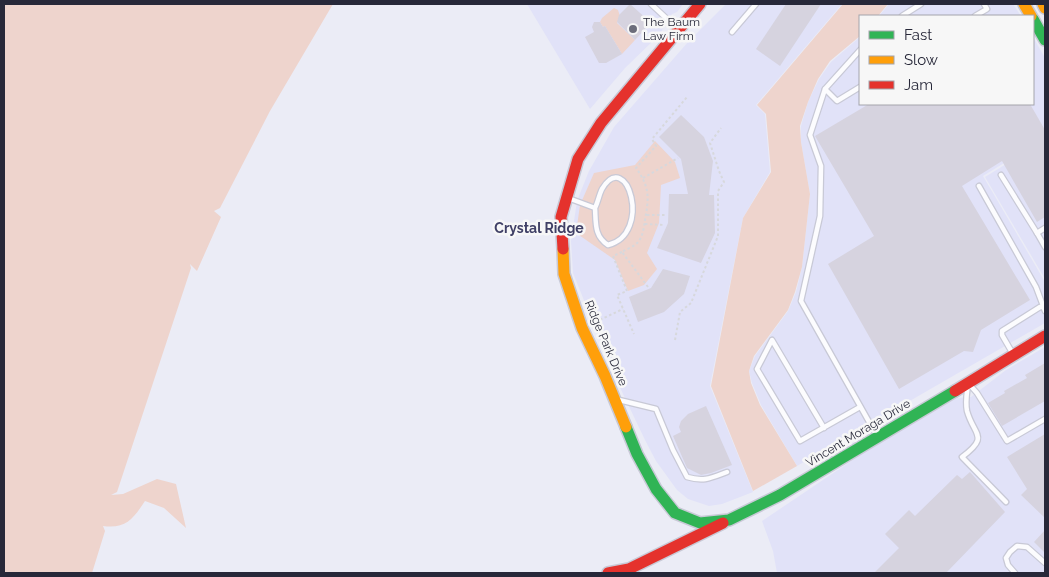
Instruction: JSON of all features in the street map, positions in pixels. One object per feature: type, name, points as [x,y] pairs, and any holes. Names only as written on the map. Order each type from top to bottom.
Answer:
[{"type":"street","name":"Ridge Park Drive","points":[[675,513],[656,489],[637,454],[582,328],[564,274],[561,217],[578,158],[601,123],[700,4]]},
{"type":"street","points":[[1024,4],[1030,15]]},
{"type":"street","points":[[1043,4],[1045,8]]},
{"type":"street","points":[[1034,21],[1045,40]]},
{"type":"street","name":"Vincent Moraga Drive","points":[[675,513],[700,523],[729,520],[780,495],[1045,336]]},
{"type":"street","points":[[608,573],[629,569],[729,520]]},
{"type":"lane","points":[[650,4],[679,30]]},
{"type":"lane","points":[[732,32],[756,4]]},
{"type":"lane","points":[[904,15],[921,4]]},
{"type":"lane","points":[[977,15],[987,9],[984,4]]},
{"type":"lane","points":[[859,51],[825,89],[810,135],[821,166],[820,216],[801,301],[878,437]]},
{"type":"lane","points":[[825,89],[837,101],[859,88]]},
{"type":"lane","points":[[1001,175],[1045,247]]},
{"type":"lane","points":[[615,178],[622,179],[629,187],[633,198],[632,219],[625,234],[618,243],[608,245],[600,240],[596,225],[596,208],[602,190],[608,182],[615,178]]},
{"type":"lane","points":[[980,186],[1036,286],[1044,309]]},
{"type":"lane","points":[[567,197],[596,208]]},
{"type":"lane","points":[[1037,233],[1045,228]]},
{"type":"lane","points":[[1014,355],[1002,335],[1002,331],[1040,307],[1044,309]]},
{"type":"lane","points":[[824,428],[772,340],[757,369],[800,441],[824,428],[860,407]]},
{"type":"lane","points":[[968,383],[977,393],[1007,441],[1045,419]]},
{"type":"lane","points":[[968,383],[966,402],[968,412],[977,432],[978,441],[974,448],[962,457],[1006,502]]},
{"type":"lane","points":[[614,399],[656,408],[673,450],[687,477],[698,480],[712,478],[727,472]]},
{"type":"lane","points":[[1015,573],[1008,566],[1006,558],[1017,546],[1027,547],[1045,563]]},
{"type":"path","points":[[634,334],[617,295],[627,290],[613,256],[638,244],[649,203],[643,178],[636,168],[656,146],[652,139],[687,97]]},
{"type":"path","points":[[675,340],[680,312],[691,303],[718,236],[718,192],[724,182],[710,143],[721,128]]},
{"type":"path","points":[[643,178],[678,158]]},
{"type":"path","points":[[646,215],[667,216]]},
{"type":"path","points":[[644,224],[665,225]]},
{"type":"path","points":[[622,252],[648,287]]},
{"type":"path","points":[[582,328],[623,309]]},
{"type":"shaded area","points":[[4,4],[333,4],[270,111],[220,208],[214,211],[221,217],[197,271],[190,264],[191,268],[117,492],[111,495],[123,494],[157,479],[176,484],[186,528],[164,508],[145,501],[133,518],[123,524],[111,527],[103,526],[105,531],[92,573],[4,573]]},
{"type":"shaded area","points":[[527,4],[683,4],[677,12],[672,14],[659,35],[625,68],[590,109]]},
{"type":"shaded area","points":[[726,4],[842,4],[756,105],[765,114],[770,172],[743,218],[710,386],[753,492],[722,504],[709,506],[688,499],[677,490],[656,461],[645,440],[614,375],[573,273],[571,241],[577,201],[589,171],[614,127],[688,42]]},
{"type":"shaded area","points":[[843,4],[888,4],[879,15],[859,15],[859,37],[830,61],[818,79],[800,126],[810,194],[802,267],[788,310],[754,356],[749,371],[751,383],[760,405],[797,466],[753,491],[711,386],[743,218],[771,172],[766,114],[757,105]]},
{"type":"shaded area","points":[[889,4],[1013,4],[1020,15],[880,15]]},
{"type":"shaded area","points":[[614,8],[618,10],[620,16],[617,23],[635,40],[622,54],[605,26],[603,27],[600,22]]},
{"type":"shaded area","points":[[859,38],[859,105],[1034,105],[1034,39],[1045,58],[1045,138],[983,176],[1045,282],[1045,323],[797,466],[761,405],[749,371],[755,356],[788,311],[796,292],[802,267],[810,194],[801,142],[801,126],[808,102],[819,79],[831,62]]},
{"type":"shaded area","points":[[1045,140],[1045,279],[985,177]]},
{"type":"shaded area","points":[[655,141],[675,162],[680,178],[661,185],[659,223],[647,253],[657,269],[644,285],[628,291],[615,260],[576,233],[580,205],[594,173],[635,165]]},
{"type":"shaded area","points":[[1045,347],[1045,573],[777,573],[773,551],[762,521],[866,451],[957,398],[971,397],[1006,370]]},
{"type":"building","points":[[630,4],[649,21],[646,28],[635,40],[617,22],[619,15]]},
{"type":"building","points":[[786,4],[821,4],[780,66],[756,49]]},
{"type":"building","points":[[594,22],[600,22],[603,27],[605,26],[622,54],[606,63],[599,63],[585,37],[594,32],[592,27]]},
{"type":"building","points":[[867,105],[1031,105],[1045,130],[1045,217],[1037,222],[1002,161],[962,186],[1030,300],[981,330],[973,352],[964,351],[899,389],[828,264],[874,236],[815,136]]},
{"type":"building","points":[[681,115],[704,137],[713,161],[709,195],[714,195],[715,233],[701,263],[657,248],[668,223],[669,194],[688,194],[681,159],[659,137]]},
{"type":"building","points":[[663,269],[690,276],[684,294],[664,312],[638,322],[629,297],[651,288]]},
{"type":"building","points":[[1045,363],[1045,401],[1002,426],[988,403],[1027,378],[1025,375]]},
{"type":"building","points":[[706,406],[732,465],[701,475],[687,468],[673,436],[681,432],[679,427],[681,421],[688,414]]},
{"type":"building","points":[[1045,434],[1045,518],[1021,495],[1027,489],[1007,457]]},
{"type":"building","points":[[970,472],[1005,512],[946,573],[874,573],[899,548],[885,534],[909,510],[915,516],[957,475],[962,479]]},
{"type":"building","points":[[1045,530],[1045,553],[1034,542]]},
{"type":"traffic: fast","points":[[1034,21],[1045,40]]},
{"type":"traffic: fast","points":[[626,427],[637,454],[656,489],[675,513],[700,523],[729,520],[780,495],[955,391]]},
{"type":"traffic: slow","points":[[1024,4],[1030,15]]},
{"type":"traffic: slow","points":[[1043,4],[1045,8]]},
{"type":"traffic: slow","points":[[563,249],[564,274],[582,328],[605,376],[626,427]]},
{"type":"traffic: jam","points":[[563,249],[561,217],[578,159],[601,123],[700,4]]},
{"type":"traffic: jam","points":[[955,391],[1045,336]]},
{"type":"traffic: jam","points":[[608,573],[629,569],[723,523]]},
{"type":"place","name":"The Baum Law Firm","points":[[633,29]]},
{"type":"district","name":"Crystal Ridge","points":[[539,228]]}]
